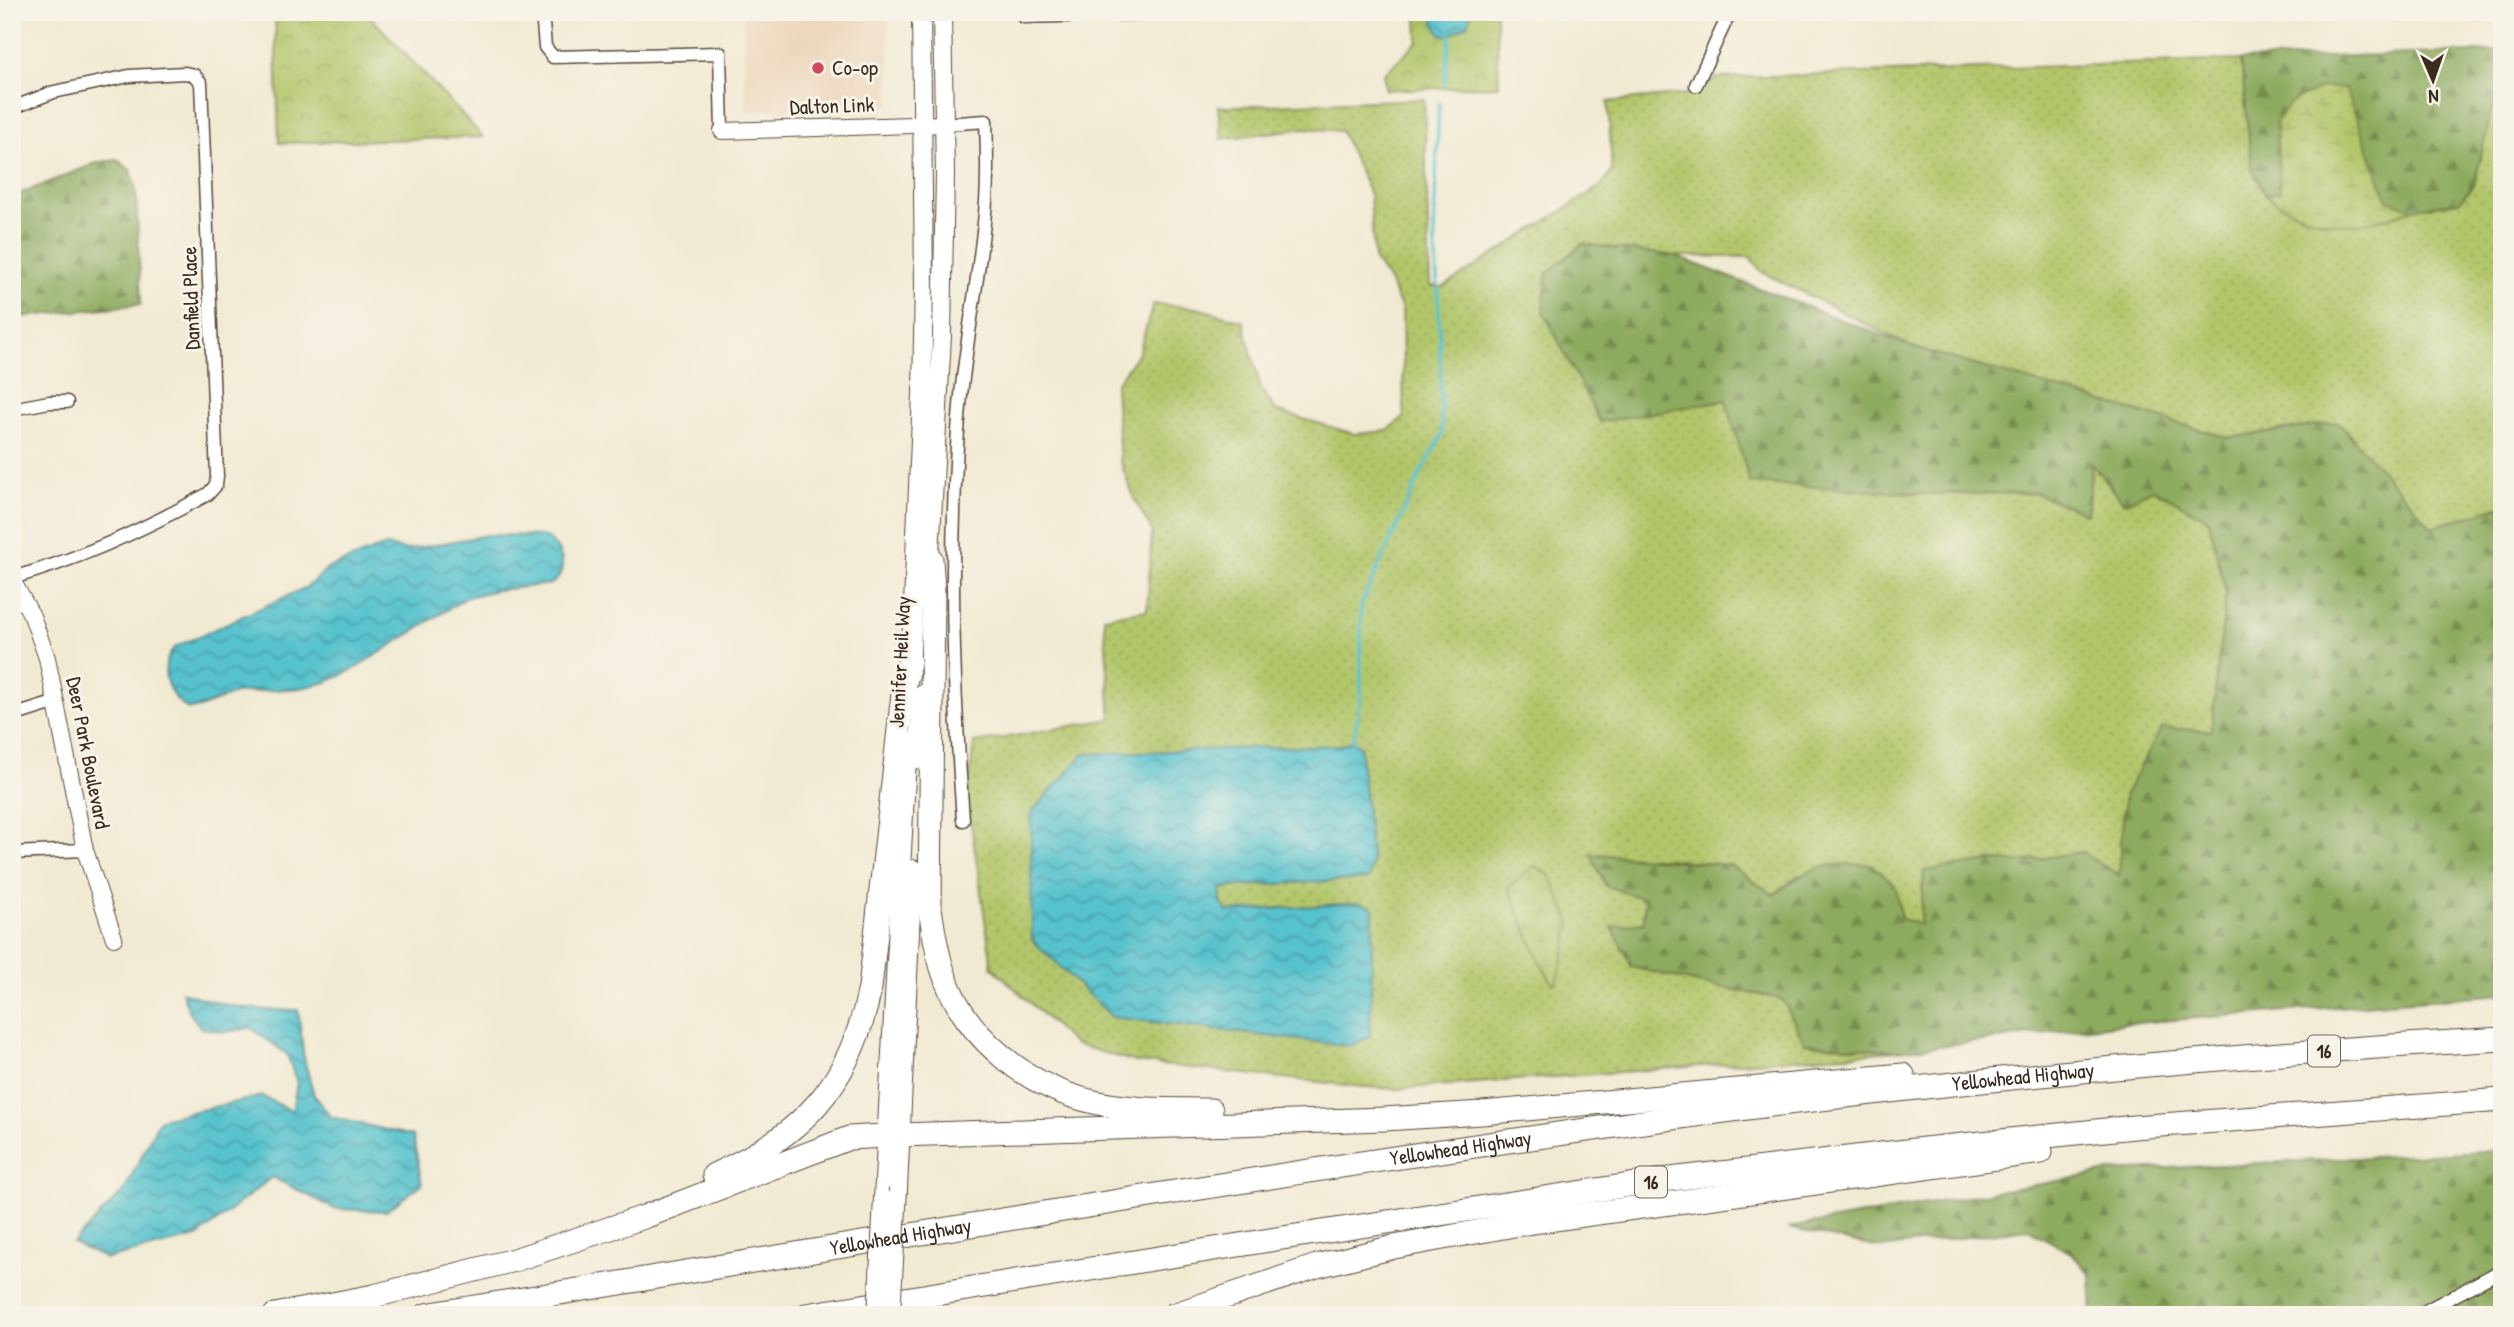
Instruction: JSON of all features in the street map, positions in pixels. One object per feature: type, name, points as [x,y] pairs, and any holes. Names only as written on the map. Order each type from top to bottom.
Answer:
[{"type":"highway","points":[[931,559],[930,908],[943,973],[957,1002],[975,1028],[999,1054],[1033,1079],[1059,1092],[1093,1102],[1124,1107],[1302,1114],[1340,1121]]},
{"type":"highway","points":[[514,1260],[747,1159],[790,1132],[826,1095],[852,1053],[860,1032],[870,988],[903,694],[909,662]]},
{"type":"highway","name":"Yellowhead Highway","points":[[426,1315],[1516,1140],[1844,1096],[2059,1073],[2502,1039]]},
{"type":"highway","points":[[275,1315],[374,1296],[514,1260],[644,1217],[849,1138],[1340,1121],[1482,1113],[1871,1077],[2004,1069],[2059,1073]]},
{"type":"highway","name":"16","points":[[806,1315],[1662,1180],[1929,1148],[2210,1122],[2502,1100]]},
{"type":"highway","points":[[1173,1315],[1317,1266],[1394,1247],[1473,1232],[2174,1133],[2210,1122]]},
{"type":"main road","name":"Jennifer Heil Way","points":[[891,1315],[898,1189],[894,1135],[909,662],[922,393],[921,12]]},
{"type":"main road","name":"Jennifer Heil Way","points":[[894,1135],[926,591],[931,559],[942,336],[942,12]]},
{"type":"main road","points":[[877,1315],[883,1199],[894,1135]]},
{"type":"street","points":[[542,12],[545,47],[553,57],[719,53],[722,131]]},
{"type":"street","points":[[1024,18],[1196,12]]},
{"type":"street","points":[[1696,85],[1730,12]]},
{"type":"street","name":"Danfield Place","points":[[12,108],[54,92],[112,78],[180,72],[198,78],[203,93],[217,476],[216,485],[208,494],[116,541],[12,579]]},
{"type":"street","points":[[944,124],[986,121],[986,202],[960,405],[953,519],[954,661],[962,820]]},
{"type":"street","name":"Dalton Link","points":[[722,131],[944,124]]},
{"type":"street","points":[[12,409],[49,402],[67,402]]},
{"type":"street","name":"Deer Park Boulevard","points":[[12,579],[40,637],[57,702],[85,850],[114,937]]},
{"type":"street","points":[[12,716],[57,702]]},
{"type":"street","points":[[12,853],[85,850]]},
{"type":"street","points":[[2418,1315],[2502,1270]]},
{"type":"shaded area","points":[[743,12],[888,12],[890,105],[746,111]]},
{"type":"green space","points":[[275,12],[366,12],[483,137],[279,143]]},
{"type":"green space","points":[[1417,12],[1496,12],[1499,86],[1385,90],[1384,74],[1418,41]]},
{"type":"green space","points":[[2502,51],[2502,66],[2474,185],[2459,202],[2413,209],[2388,200],[2345,88],[2276,123],[2280,192],[2266,195],[2252,169],[2241,60]]},
{"type":"green space","points":[[2241,60],[2252,169],[2321,222],[2366,223],[2413,209],[2458,202],[2474,185],[2502,66],[2502,506],[2432,527],[2338,422],[2229,438],[1912,347],[1762,272],[1750,257],[1675,256],[1582,244],[1726,400],[1927,494],[2036,493],[2087,514],[2092,463],[2153,489],[2209,520],[2226,593],[2211,732],[2125,794],[2119,875],[1990,861],[1924,871],[1920,926],[1901,919],[1895,885],[1798,875],[1774,895],[1730,865],[1591,854],[1606,886],[1645,899],[1644,923],[1613,927],[1632,967],[1782,999],[1806,1043],[1898,1051],[1396,1089],[1136,1062],[1074,1044],[992,967],[967,796],[974,743],[1111,719],[1104,617],[1147,610],[1152,531],[1135,500],[1120,461],[1115,385],[1139,352],[1153,304],[1197,308],[1243,321],[1261,389],[1276,411],[1355,434],[1387,431],[1404,417],[1402,309],[1389,281],[1374,259],[1370,194],[1341,131],[1305,128],[1222,139],[1218,107],[1424,99],[1430,286],[1443,287],[1601,186],[1612,171],[1608,102],[1687,94],[1717,78]],"holes":[[[1353,741],[1360,747],[1372,863],[1369,879],[1220,889],[1221,902],[1227,912],[1358,903],[1372,907],[1032,940],[1341,745]]]},
{"type":"green space","points":[[2323,87],[2345,88],[2388,200],[2413,209],[2371,222],[2338,223],[2301,214],[2266,195],[2280,192],[2276,123],[2291,102]]},
{"type":"green space","points":[[118,160],[131,171],[136,190],[141,304],[12,318],[12,197],[99,162]]},
{"type":"green space","points":[[1582,244],[1675,256],[1912,347],[2229,438],[2338,422],[2432,527],[2502,506],[2502,994],[2122,1024],[1898,1051],[1805,1043],[1782,999],[1632,967],[1612,927],[1644,923],[1645,899],[1606,886],[1591,854],[1730,865],[1774,895],[1799,877],[1818,868],[1840,864],[1870,864],[1895,885],[1901,919],[1920,925],[1924,871],[1990,861],[2020,862],[2081,852],[2119,875],[2125,794],[2162,728],[2211,731],[2226,593],[2209,520],[2153,489],[2124,503],[2092,464],[2087,514],[2036,493],[1927,494],[1750,483],[1726,400],[1600,422],[1543,311],[1547,273]]},
{"type":"green space","points":[[1534,866],[1550,876],[1571,923],[1558,980],[1553,984],[1539,960],[1508,887]]},
{"type":"green space","points":[[2502,1150],[2502,1315],[2092,1315],[2090,1274],[2071,1253],[2028,1229],[1880,1248],[1788,1228],[2114,1171]]},
{"type":"water","points":[[1435,12],[1471,12],[1468,24],[1450,35],[1440,34],[1434,23]]},
{"type":"water","points":[[487,535],[541,536],[548,539],[561,557],[561,572],[551,584],[496,590],[467,597],[356,668],[327,682],[300,688],[235,693],[200,708],[188,709],[169,689],[166,664],[175,647],[307,587],[328,568],[387,546],[407,550]]},
{"type":"water","points":[[1353,741],[1360,747],[1372,863],[1369,879],[1220,889],[1221,902],[1227,912],[1359,903],[1373,907],[1370,1037],[1349,1046],[1112,1017],[1032,940],[1031,813],[1084,754],[1341,745]]},
{"type":"water","points":[[182,992],[239,1007],[298,1010],[304,1059],[314,1095],[331,1117],[413,1136],[422,1184],[386,1211],[335,1209],[272,1177],[197,1237],[106,1259],[73,1243],[124,1191],[160,1119],[262,1096],[292,1111],[297,1083],[287,1054],[251,1028],[224,1032],[201,1028],[189,1012]]},
{"type":"waterway","points":[[1445,84],[1450,35]]},
{"type":"waterway","points":[[1353,741],[1361,699],[1361,605],[1422,471],[1442,435],[1434,228],[1439,103]]},
{"type":"place","name":"Co-op","points":[[818,68]]}]
